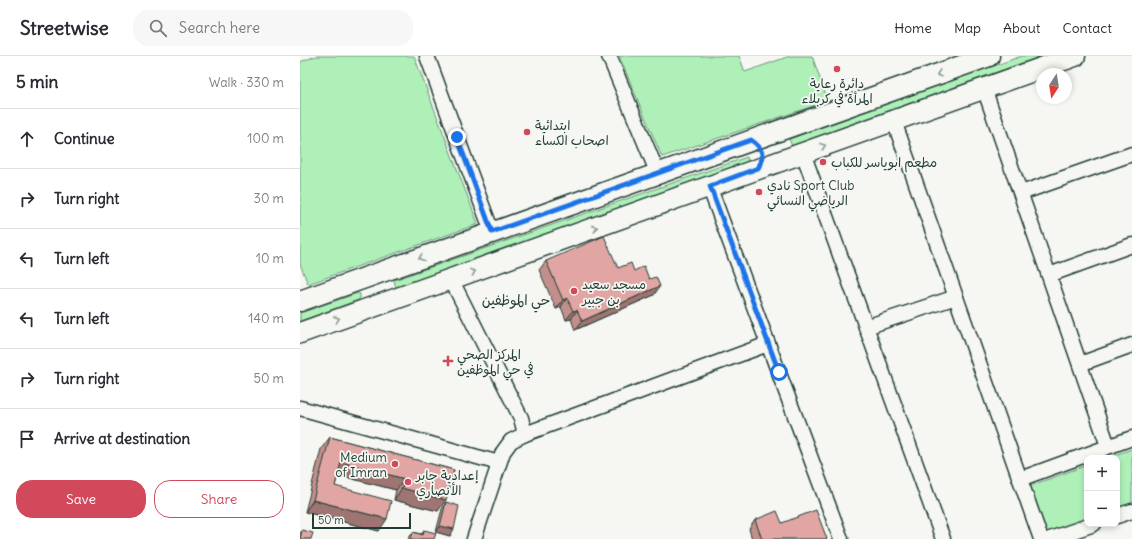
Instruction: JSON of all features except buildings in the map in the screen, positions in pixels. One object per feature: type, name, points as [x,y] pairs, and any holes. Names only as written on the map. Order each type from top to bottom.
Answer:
[{"type":"main road","points":[[300,301],[989,56]]},
{"type":"main road","points":[[300,332],[1075,56]]},
{"type":"main road","points":[[781,130],[779,136],[782,149],[787,153],[798,155]]},
{"type":"main road","points":[[751,140],[757,144],[762,156],[761,163],[758,168]]},
{"type":"main road","points":[[383,271],[381,278],[383,291],[394,299]]},
{"type":"main road","points":[[353,282],[364,290],[366,304],[363,310]]},
{"type":"street","points":[[427,56],[492,232]]},
{"type":"street","points":[[609,56],[658,174]]},
{"type":"street","points":[[984,88],[1108,446]]},
{"type":"street","points":[[894,121],[1041,539]]},
{"type":"street","points":[[1021,194],[1132,154]]},
{"type":"street","points":[[798,155],[866,327],[943,539]]},
{"type":"street","points":[[710,186],[841,539]]},
{"type":"street","points":[[1049,274],[1132,245]]},
{"type":"street","points":[[452,279],[521,418],[525,434]]},
{"type":"street","points":[[866,327],[956,296]]},
{"type":"street","points":[[474,539],[503,452],[511,441],[525,434],[768,344]]},
{"type":"street","points":[[1080,364],[1132,345]]},
{"type":"street","points":[[300,408],[499,463]]},
{"type":"street","points":[[1020,479],[1132,438]]},
{"type":"street","points":[[1120,515],[1132,511]]},
{"type":"street","points":[[1050,539],[1085,527]]},
{"type":"green space","points":[[316,56],[414,56],[478,224],[308,284],[300,264],[300,62]]},
{"type":"green space","points":[[619,56],[739,56],[745,72],[790,56],[812,56],[828,101],[662,157]]},
{"type":"green space","points":[[1022,56],[1045,56],[792,146],[789,139]]},
{"type":"green space","points":[[747,157],[749,165],[396,288],[394,280]]},
{"type":"green space","points":[[358,293],[360,294],[360,298],[358,300],[300,321],[300,313]]},
{"type":"green space","points":[[1132,449],[1132,504],[1120,508],[1120,455],[1115,455]]},
{"type":"green space","points":[[1084,466],[1084,521],[1045,535],[1027,487]]},
{"type":"place","name":"دائرة رعاية المرأة في كربلاء","points":[[837,69]]},
{"type":"place","name":"ابتدائية اصحاب الكساء","points":[[527,132]]},
{"type":"place","name":"مطعم ابوياسر للكباب","points":[[823,162]]},
{"type":"place","name":"نادي Sport Club الرياضي النسائي","points":[[759,192]]},
{"type":"place","name":"مسجد سعيد بن جبير","points":[[574,291]]},
{"type":"place","name":"المركز الصحي في حي الموظفين","points":[[448,361]]},
{"type":"place","name":"Medium of Imran","points":[[395,464]]},
{"type":"place","name":"إعدادية جابر الأنصاري","points":[[408,482]]},
{"type":"district","name":"حي الموظفين","points":[[516,300]]},
{"type":"route","points":[[457,137],[492,232],[751,140],[757,144],[762,156],[761,163],[758,168],[710,186],[779,372]]}]
